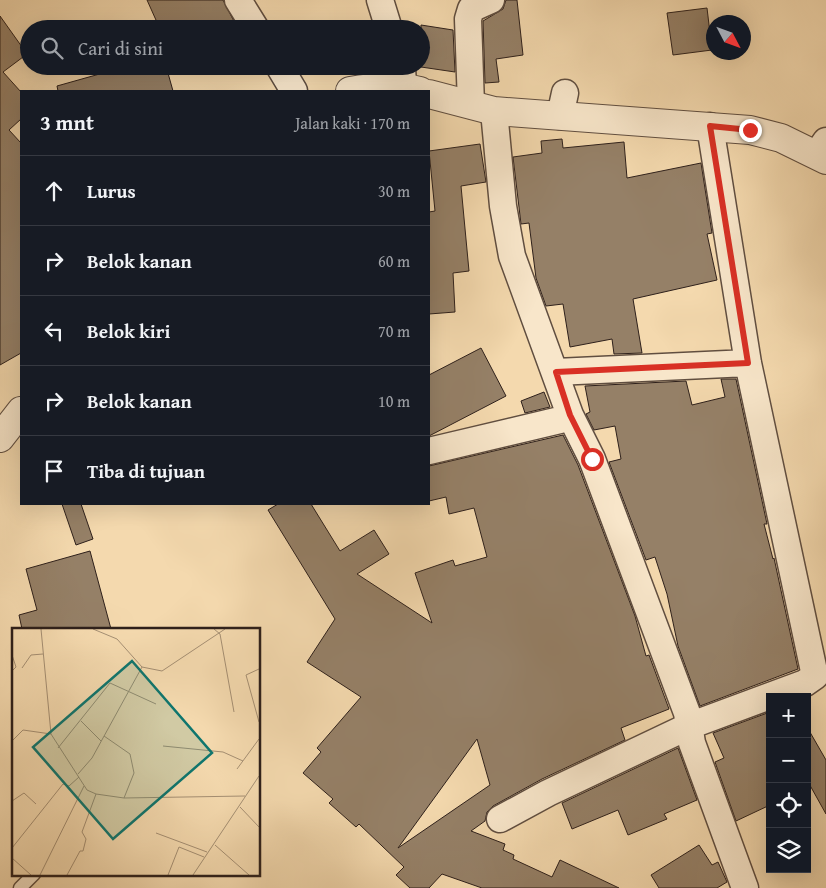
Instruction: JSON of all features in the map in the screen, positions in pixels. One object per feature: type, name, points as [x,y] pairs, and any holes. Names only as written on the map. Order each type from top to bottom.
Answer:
[{"type":"street","points":[[238,0],[250,20]]},
{"type":"street","points":[[380,0],[387,20]]},
{"type":"street","points":[[491,0],[471,9],[468,18],[483,108],[512,256],[556,372],[570,415],[592,459],[684,705],[692,743],[745,888]]},
{"type":"street","points":[[284,75],[293,90]]},
{"type":"street","points":[[355,90],[414,84],[483,108],[562,105],[750,130],[823,152]]},
{"type":"street","points":[[500,819],[689,726],[805,683],[815,676],[748,363],[710,126]]},
{"type":"street","points":[[556,372],[748,363]]},
{"type":"street","points":[[0,438],[20,411]]},
{"type":"street","points":[[430,451],[550,422],[570,415]]},
{"type":"lane","points":[[20,888],[32,876]]},
{"type":"building","points":[[147,0],[223,0],[233,20],[156,20]]},
{"type":"building","points":[[506,0],[517,0],[523,55],[496,59],[499,82],[485,83],[483,21],[503,9]]},
{"type":"building","points":[[707,8],[706,51],[673,55],[667,13]]},
{"type":"building","points":[[0,16],[20,44],[20,59],[3,72],[20,91],[20,120],[9,130],[20,142],[20,354],[0,365]]},
{"type":"building","points":[[430,26],[453,30],[455,72],[430,68]]},
{"type":"building","points":[[96,75],[169,75],[173,90],[58,90],[57,86]]},
{"type":"building","points":[[562,139],[563,148],[624,142],[627,178],[701,163],[712,233],[707,234],[717,280],[633,299],[642,353],[614,354],[612,339],[570,347],[563,304],[546,306],[536,278],[529,223],[521,224],[513,157],[542,153],[541,141]]},
{"type":"building","points":[[480,144],[486,182],[461,186],[469,271],[453,273],[455,312],[430,314],[430,212],[435,211],[430,151]]},
{"type":"building","points":[[481,348],[506,396],[430,435],[430,374]]},
{"type":"building","points":[[721,379],[736,379],[767,524],[764,524],[774,558],[798,669],[700,706],[678,646],[667,594],[655,557],[646,560],[609,462],[621,459],[615,426],[594,430],[586,414],[590,412],[585,386],[686,381],[692,405],[725,397]]},
{"type":"building","points":[[544,392],[550,407],[525,413],[521,401]]},
{"type":"building","points":[[563,435],[578,465],[635,616],[646,656],[649,655],[669,709],[621,728],[625,740],[542,779],[493,806],[487,812],[485,821],[471,831],[505,844],[503,850],[514,855],[513,859],[552,877],[560,860],[619,888],[482,888],[442,874],[429,888],[410,888],[396,875],[404,867],[359,824],[356,827],[329,803],[333,799],[303,773],[321,752],[317,748],[361,697],[307,662],[335,619],[268,510],[276,505],[312,505],[340,551],[374,530],[389,554],[357,574],[432,623],[415,573],[453,560],[455,566],[487,557],[474,508],[449,514],[446,497],[430,501],[430,466]],"holes":[[[477,739],[490,785],[398,848]]]},
{"type":"building","points":[[62,505],[81,505],[93,539],[76,545]]},
{"type":"building","points":[[90,551],[111,628],[22,628],[19,615],[37,610],[26,569]]},
{"type":"building","points":[[766,713],[766,807],[736,821],[715,762],[724,758],[713,733]]},
{"type":"building","points":[[811,734],[826,760],[826,814],[811,787]]},
{"type":"building","points":[[678,748],[697,800],[664,814],[667,819],[628,835],[618,810],[572,829],[562,803]]},
{"type":"building","points":[[699,845],[712,865],[718,862],[727,882],[717,888],[659,888],[651,875]]},
{"type":"route","points":[[592,459],[570,415],[556,372],[748,363],[710,126],[750,130]]}]
